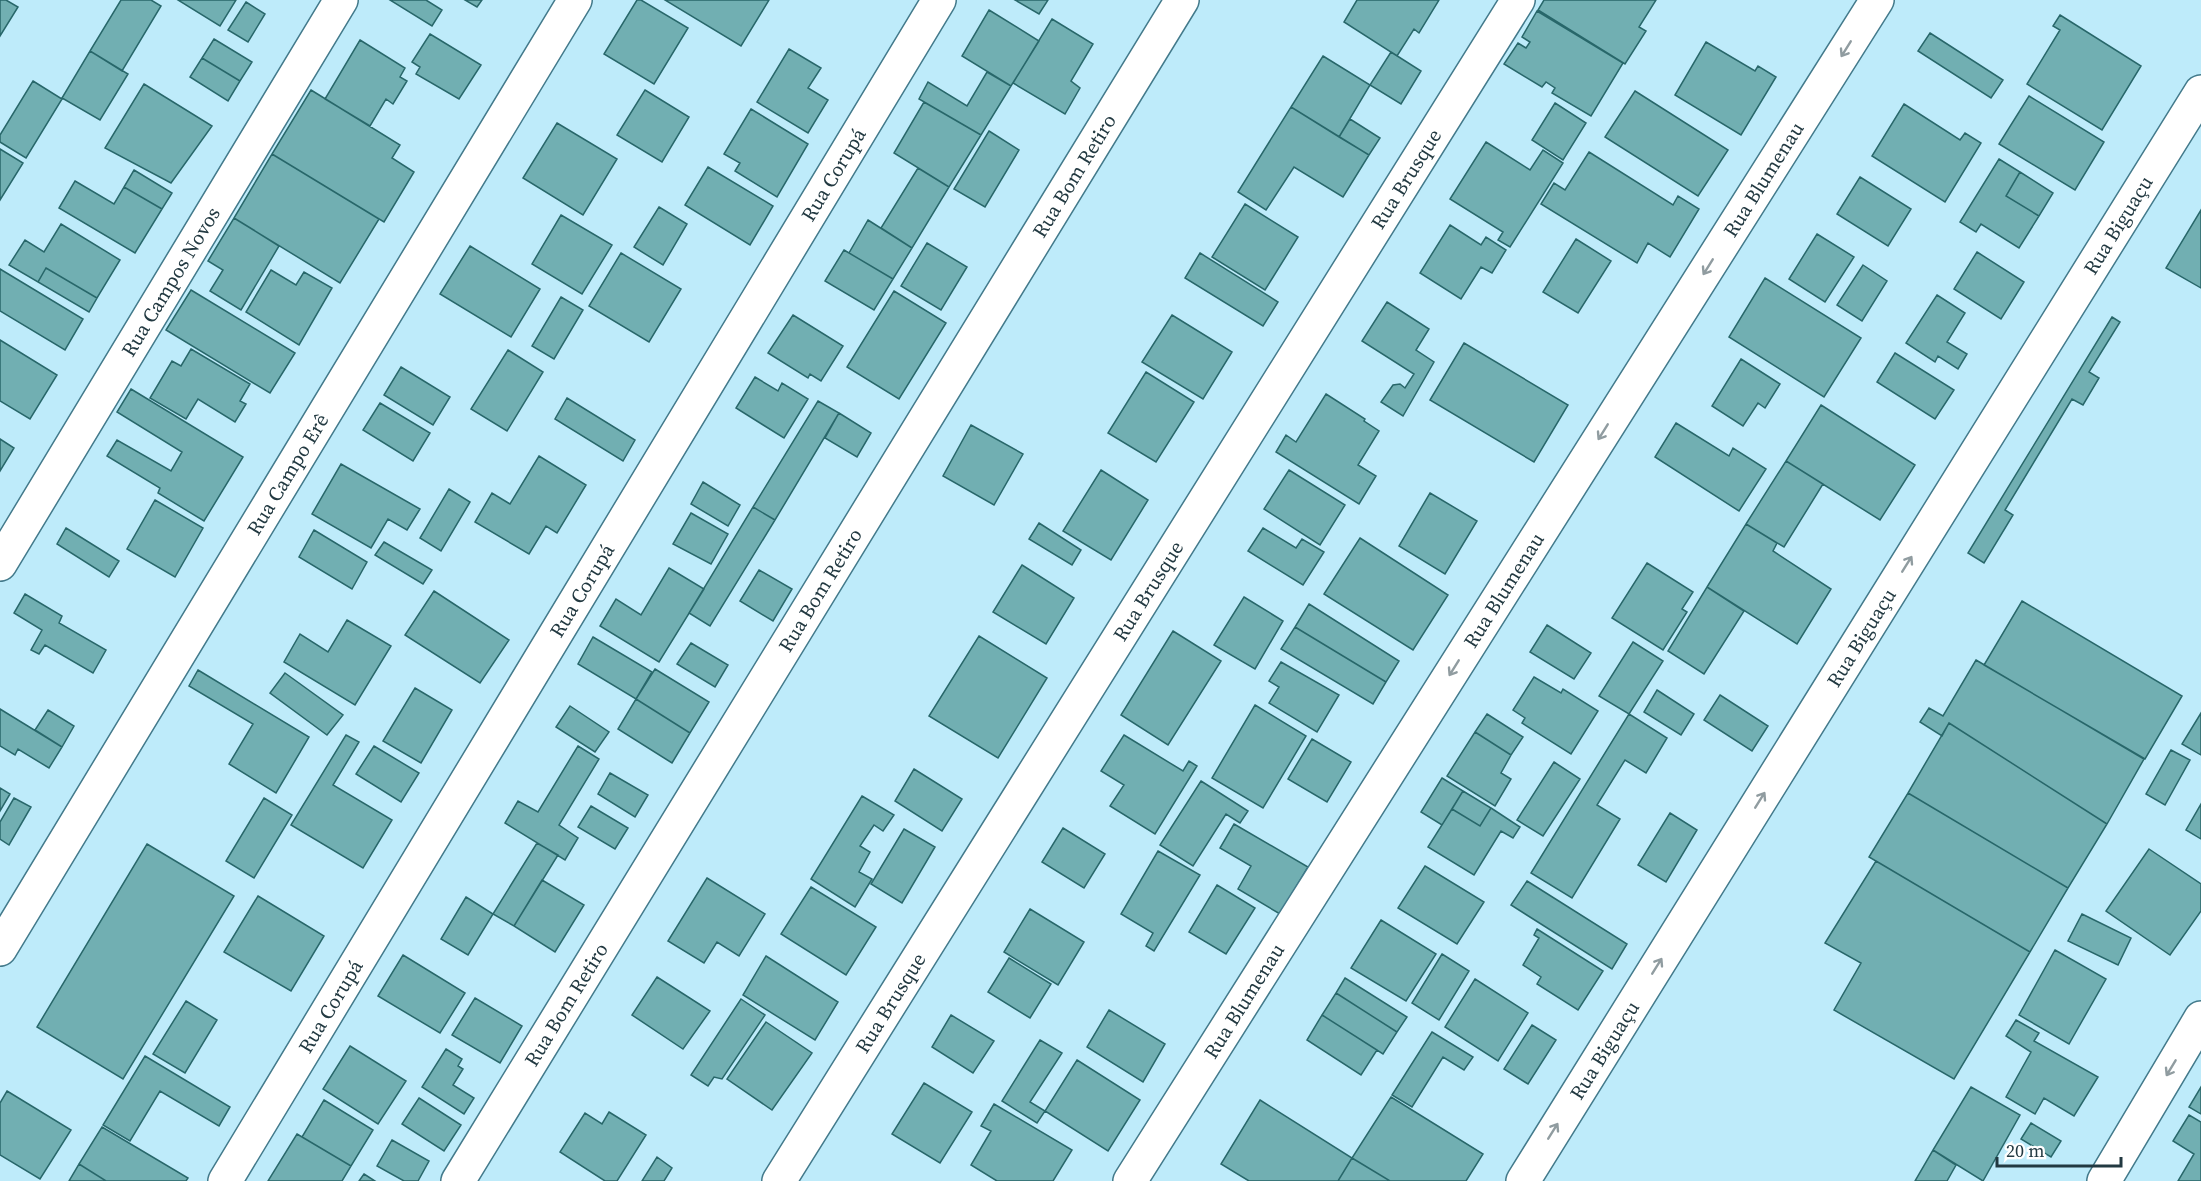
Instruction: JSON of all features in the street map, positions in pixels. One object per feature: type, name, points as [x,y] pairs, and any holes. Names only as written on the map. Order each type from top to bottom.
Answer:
[{"type":"street","name":"Rua Campos Novos","points":[[0,564],[341,0]]},
{"type":"street","name":"Rua Campo Erê","points":[[0,949],[575,0]]},
{"type":"street","name":"Rua Corupá","points":[[225,1181],[939,0]]},
{"type":"street","name":"Rua Bom Retiro","points":[[458,1181],[1182,0]]},
{"type":"street","name":"Rua Brusque","points":[[779,1181],[1518,0]]},
{"type":"street","name":"Rua Blumenau","points":[[1130,1181],[1877,0]]},
{"type":"street","name":"Rua Biguaçu","points":[[1522,1181],[2201,92]]},
{"type":"street","points":[[2104,1181],[2201,1018]]},
{"type":"building","points":[[0,0],[6,0],[18,7],[0,36]]},
{"type":"building","points":[[121,0],[151,0],[161,6],[122,71],[90,51]]},
{"type":"building","points":[[178,0],[236,0],[220,26]]},
{"type":"building","points":[[390,0],[426,0],[442,10],[432,26]]},
{"type":"building","points":[[465,0],[482,0],[477,7]]},
{"type":"building","points":[[637,0],[641,0],[688,28],[654,84],[604,54]]},
{"type":"building","points":[[665,0],[769,0],[741,46]]},
{"type":"building","points":[[1015,0],[1048,0],[1039,14]]},
{"type":"building","points":[[1357,0],[1439,0],[1419,33],[1414,29],[1397,56],[1344,22]]},
{"type":"building","points":[[1544,0],[1656,0],[1639,27],[1646,31],[1625,64],[1538,10]]},
{"type":"building","points":[[246,2],[265,14],[248,42],[228,30]]},
{"type":"building","points":[[989,10],[1039,41],[1011,86],[962,56]]},
{"type":"building","points":[[1537,11],[1623,63],[1591,116],[1552,93],[1555,88],[1546,82],[1542,87],[1504,64],[1518,43],[1526,48],[1530,42],[1522,37]]},
{"type":"building","points":[[2060,15],[2141,66],[2102,130],[2027,84],[2060,30],[2053,26]]},
{"type":"building","points":[[1052,19],[1093,44],[1071,81],[1080,88],[1065,114],[1013,83]]},
{"type":"building","points":[[1930,33],[2003,80],[1991,98],[1918,51]]},
{"type":"building","points":[[430,34],[481,65],[459,99],[416,74],[420,67],[412,62]]},
{"type":"building","points":[[214,39],[252,62],[240,81],[202,58]]},
{"type":"building","points":[[360,40],[405,68],[400,77],[407,81],[393,104],[386,99],[370,126],[325,99]]},
{"type":"building","points":[[1706,42],[1755,71],[1758,66],[1776,77],[1741,135],[1675,95]]},
{"type":"building","points":[[789,49],[821,68],[808,88],[828,100],[808,133],[757,102]]},
{"type":"building","points":[[90,51],[128,74],[100,120],[62,98]]},
{"type":"building","points":[[1391,52],[1421,71],[1401,104],[1370,85]]},
{"type":"building","points":[[1323,56],[1370,85],[1339,137],[1291,107]]},
{"type":"building","points":[[202,58],[240,81],[228,101],[190,77]]},
{"type":"building","points":[[987,72],[1011,86],[981,135],[919,99],[928,82],[967,106]]},
{"type":"building","points":[[33,81],[62,99],[26,158],[0,142],[0,135]]},
{"type":"building","points":[[144,84],[212,126],[171,183],[105,148]]},
{"type":"building","points":[[311,90],[400,145],[392,158],[414,172],[384,222],[272,154]]},
{"type":"building","points":[[645,90],[689,117],[662,162],[617,135]]},
{"type":"building","points":[[1635,91],[1728,150],[1698,196],[1605,137]]},
{"type":"building","points":[[2029,96],[2104,142],[2075,190],[1999,144]]},
{"type":"building","points":[[924,102],[981,135],[949,187],[894,153]]},
{"type":"building","points":[[1555,103],[1586,123],[1563,160],[1532,140]]},
{"type":"building","points":[[1904,104],[1960,140],[1965,133],[1981,143],[1945,202],[1872,156]]},
{"type":"building","points":[[1291,107],[1369,155],[1343,197],[1294,167],[1266,210],[1238,192]]},
{"type":"building","points":[[751,109],[808,144],[777,197],[735,171],[740,163],[724,154]]},
{"type":"building","points":[[1350,119],[1380,138],[1369,155],[1339,137]]},
{"type":"building","points":[[557,123],[617,159],[583,215],[523,178]]},
{"type":"building","points":[[989,131],[1019,150],[985,207],[954,189]]},
{"type":"building","points":[[1486,142],[1530,170],[1543,150],[1563,163],[1510,247],[1498,240],[1503,232],[1450,199]]},
{"type":"building","points":[[0,149],[23,163],[0,200]]},
{"type":"building","points":[[1589,152],[1673,205],[1678,196],[1699,209],[1670,257],[1648,243],[1637,263],[1541,204],[1554,183],[1565,190]]},
{"type":"building","points":[[272,154],[379,219],[340,283],[234,218]]},
{"type":"building","points":[[1999,159],[2020,172],[2006,196],[2039,216],[2019,248],[1981,224],[1976,232],[1960,222]]},
{"type":"building","points":[[708,167],[773,206],[750,245],[685,205]]},
{"type":"building","points":[[918,168],[949,187],[912,248],[881,228]]},
{"type":"building","points":[[134,170],[172,193],[162,209],[124,187]]},
{"type":"building","points":[[2020,172],[2053,193],[2039,216],[2006,196]]},
{"type":"building","points":[[1860,177],[1911,209],[1888,246],[1837,214]]},
{"type":"building","points":[[75,181],[114,204],[124,187],[162,209],[135,253],[59,208]]},
{"type":"building","points":[[1245,204],[1298,237],[1265,290],[1212,257]]},
{"type":"building","points":[[659,207],[687,224],[663,265],[634,247]]},
{"type":"building","points":[[2201,210],[2201,288],[2166,268]]},
{"type":"building","points":[[561,215],[612,245],[582,294],[532,264]]},
{"type":"building","points":[[234,218],[279,246],[241,310],[210,291],[223,270],[208,261]]},
{"type":"building","points":[[868,220],[912,248],[893,279],[849,253]]},
{"type":"building","points":[[61,224],[120,260],[97,298],[46,268],[38,282],[9,265],[25,240],[44,252]]},
{"type":"building","points":[[1450,225],[1481,245],[1486,237],[1506,250],[1492,273],[1481,267],[1461,299],[1420,273]]},
{"type":"building","points":[[1817,234],[1854,257],[1825,302],[1789,279]]},
{"type":"building","points":[[1576,239],[1611,261],[1578,313],[1543,292]]},
{"type":"building","points":[[927,243],[967,267],[941,310],[901,286]]},
{"type":"building","points":[[470,246],[540,289],[511,337],[440,294]]},
{"type":"building","points":[[844,250],[893,279],[874,310],[825,281]]},
{"type":"building","points":[[1977,252],[2024,282],[2001,319],[1954,289]]},
{"type":"building","points":[[621,253],[681,289],[649,342],[589,306]]},
{"type":"building","points":[[1200,253],[1278,302],[1263,326],[1185,278]]},
{"type":"building","points":[[1863,265],[1887,281],[1862,321],[1837,305]]},
{"type":"building","points":[[46,268],[97,298],[89,312],[38,282]]},
{"type":"building","points":[[0,269],[83,319],[65,350],[0,311]]},
{"type":"building","points":[[271,270],[296,285],[304,272],[332,288],[299,345],[246,312]]},
{"type":"building","points":[[1765,278],[1861,338],[1824,397],[1729,337]]},
{"type":"building","points":[[191,290],[295,353],[270,393],[166,330]]},
{"type":"building","points":[[894,291],[946,323],[899,399],[847,367]]},
{"type":"building","points":[[1937,295],[1965,313],[1947,342],[1967,354],[1958,369],[1938,356],[1935,362],[1906,343]]},
{"type":"building","points":[[561,297],[583,310],[554,359],[532,346]]},
{"type":"building","points":[[1387,302],[1429,329],[1416,350],[1434,362],[1403,416],[1381,402],[1393,385],[1400,384],[1405,388],[1414,374],[1362,341]]},
{"type":"building","points":[[793,315],[843,346],[821,381],[810,374],[808,378],[768,353]]},
{"type":"building","points":[[1172,315],[1232,352],[1203,399],[1142,362]]},
{"type":"building","points":[[2112,317],[2120,322],[2089,372],[2099,378],[2083,405],[2072,399],[2005,510],[2013,515],[1984,563],[1968,553]]},
{"type":"building","points":[[0,340],[57,375],[30,419],[0,401]]},
{"type":"building","points":[[1464,343],[1568,405],[1534,462],[1430,400]]},
{"type":"building","points":[[191,349],[250,384],[240,401],[246,404],[235,422],[198,399],[186,419],[150,398],[172,361],[181,366]]},
{"type":"building","points":[[508,350],[543,372],[507,431],[471,409]]},
{"type":"building","points":[[1895,353],[1954,390],[1935,419],[1877,382]]},
{"type":"building","points":[[1741,359],[1780,384],[1765,408],[1758,403],[1743,426],[1712,406]]},
{"type":"building","points":[[401,367],[450,397],[433,425],[384,395]]},
{"type":"building","points":[[1146,372],[1194,402],[1156,462],[1108,433]]},
{"type":"building","points":[[755,377],[778,391],[782,383],[808,399],[784,438],[736,408]]},
{"type":"building","points":[[131,389],[243,457],[204,521],[158,493],[160,488],[107,456],[117,440],[171,471],[182,452],[117,412]]},
{"type":"building","points":[[1326,394],[1365,419],[1364,421],[1379,431],[1358,465],[1376,476],[1359,504],[1276,452],[1286,435],[1296,442]]},
{"type":"building","points":[[567,398],[635,440],[623,461],[555,419]]},
{"type":"building","points":[[818,401],[839,413],[775,520],[753,507]]},
{"type":"building","points":[[380,403],[430,433],[413,461],[363,430]]},
{"type":"building","points":[[1821,405],[1915,465],[1880,520],[1786,461]]},
{"type":"building","points":[[839,413],[871,433],[857,457],[825,438]]},
{"type":"building","points":[[1676,423],[1729,456],[1733,448],[1766,469],[1739,511],[1655,457]]},
{"type":"building","points":[[971,425],[1023,454],[994,505],[943,476]]},
{"type":"building","points":[[0,439],[14,448],[0,471]]},
{"type":"building","points":[[539,456],[586,485],[557,533],[546,526],[529,554],[475,522],[492,493],[510,504]]},
{"type":"building","points":[[1786,461],[1823,484],[1784,547],[1746,524]]},
{"type":"building","points":[[341,464],[420,509],[407,530],[388,519],[371,548],[312,514]]},
{"type":"building","points":[[1101,470],[1148,500],[1111,560],[1063,531]]},
{"type":"building","points":[[1289,470],[1345,505],[1320,545],[1264,509]]},
{"type":"building","points":[[703,482],[740,505],[728,526],[691,504]]},
{"type":"building","points":[[449,489],[470,502],[441,551],[420,538]]},
{"type":"building","points":[[1430,493],[1477,521],[1445,574],[1399,546]]},
{"type":"building","points":[[155,500],[203,528],[175,577],[127,549]]},
{"type":"building","points":[[753,507],[775,520],[710,626],[689,613]]},
{"type":"building","points":[[691,513],[728,534],[711,564],[673,544]]},
{"type":"building","points":[[1039,523],[1081,550],[1072,565],[1029,539]]},
{"type":"building","points":[[1746,524],[1777,543],[1773,551],[1831,589],[1797,644],[1707,587]]},
{"type":"building","points":[[66,528],[119,561],[109,577],[57,544]]},
{"type":"building","points":[[1263,528],[1296,548],[1302,539],[1324,552],[1303,585],[1248,551]]},
{"type":"building","points":[[314,530],[367,562],[352,589],[299,557]]},
{"type":"building","points":[[1360,538],[1448,595],[1413,650],[1324,594]]},
{"type":"building","points":[[384,542],[432,570],[423,584],[375,555]]},
{"type":"building","points":[[1647,563],[1693,592],[1682,609],[1687,612],[1663,650],[1612,618]]},
{"type":"building","points":[[1022,565],[1074,598],[1046,644],[993,612]]},
{"type":"building","points":[[669,568],[704,589],[659,662],[600,626],[616,599],[641,615]]},
{"type":"building","points":[[759,570],[792,589],[773,621],[740,601]]},
{"type":"building","points":[[1707,587],[1744,611],[1704,674],[1668,651]]},
{"type":"building","points":[[434,591],[509,640],[480,683],[405,635]]},
{"type":"building","points":[[25,594],[62,616],[59,623],[106,650],[93,673],[45,645],[39,654],[31,650],[42,630],[14,613]]},
{"type":"building","points":[[1244,597],[1283,621],[1255,669],[1214,645]]},
{"type":"building","points":[[2022,601],[2182,696],[2145,759],[1984,665]]},
{"type":"building","points":[[1309,604],[1399,661],[1386,682],[1295,627]]},
{"type":"building","points":[[347,620],[391,646],[355,705],[284,662],[300,634],[328,652]]},
{"type":"building","points":[[1547,625],[1591,653],[1574,679],[1530,652]]},
{"type":"building","points":[[1295,627],[1386,682],[1373,704],[1281,649]]},
{"type":"building","points":[[1173,631],[1221,661],[1168,745],[1121,715]]},
{"type":"building","points":[[979,636],[1047,678],[998,758],[929,716]]},
{"type":"building","points":[[593,637],[652,672],[636,699],[578,664]]},
{"type":"building","points":[[1633,642],[1663,661],[1629,714],[1599,696]]},
{"type":"building","points":[[691,643],[728,665],[715,687],[677,664]]},
{"type":"building","points":[[1976,660],[2144,759],[2107,824],[1949,723],[1942,736],[1920,722],[1929,708],[1943,716]]},
{"type":"building","points":[[1281,662],[1339,695],[1317,732],[1269,703],[1279,687],[1269,681]]},
{"type":"building","points":[[655,669],[709,702],[690,733],[636,699]]},
{"type":"building","points":[[198,670],[309,737],[276,793],[229,764],[253,724],[189,686]]},
{"type":"building","points":[[285,673],[343,715],[327,735],[270,693]]},
{"type":"building","points":[[1534,677],[1561,693],[1563,689],[1598,711],[1571,754],[1522,723],[1525,718],[1513,710]]},
{"type":"building","points":[[415,688],[452,710],[421,763],[383,741]]},
{"type":"building","points":[[1657,690],[1694,714],[1681,735],[1644,712]]},
{"type":"building","points":[[1720,695],[1768,726],[1752,751],[1704,720]]},
{"type":"building","points":[[636,699],[690,733],[672,763],[618,729]]},
{"type":"building","points":[[1255,705],[1306,736],[1263,808],[1212,778]]},
{"type":"building","points":[[570,706],[609,732],[595,752],[556,727]]},
{"type":"building","points":[[0,709],[62,747],[49,768],[18,749],[15,755],[0,746]]},
{"type":"building","points":[[48,710],[74,726],[62,747],[35,730]]},
{"type":"building","points":[[2201,713],[2201,755],[2182,744]]},
{"type":"building","points":[[1487,714],[1523,737],[1511,755],[1475,732]]},
{"type":"building","points":[[1629,714],[1667,738],[1646,773],[1625,760],[1597,805],[1620,819],[1572,898],[1531,873]]},
{"type":"building","points":[[1949,723],[2107,824],[2068,888],[1908,793]]},
{"type":"building","points":[[1475,732],[1511,755],[1501,773],[1511,779],[1495,806],[1447,776]]},
{"type":"building","points":[[346,735],[359,742],[333,785],[392,820],[363,868],[291,825]]},
{"type":"building","points":[[1124,735],[1183,771],[1189,761],[1197,766],[1155,834],[1110,806],[1124,785],[1101,771]]},
{"type":"building","points":[[1312,739],[1351,762],[1327,802],[1288,779]]},
{"type":"building","points":[[374,746],[419,773],[401,802],[356,774]]},
{"type":"building","points":[[578,746],[599,759],[559,825],[578,838],[565,860],[505,823],[518,801],[538,812]]},
{"type":"building","points":[[2171,750],[2190,760],[2165,805],[2146,794]]},
{"type":"building","points":[[1554,762],[1580,779],[1543,836],[1517,820]]},
{"type":"building","points":[[914,769],[962,799],[942,831],[895,801]]},
{"type":"building","points":[[610,773],[648,795],[635,817],[598,794]]},
{"type":"building","points":[[1442,778],[1463,791],[1442,825],[1421,812]]},
{"type":"building","points":[[1201,781],[1248,811],[1240,823],[1226,814],[1193,866],[1160,845]]},
{"type":"building","points":[[0,788],[10,794],[0,811]]},
{"type":"building","points":[[1463,791],[1491,808],[1480,826],[1452,809]]},
{"type":"building","points":[[1908,793],[2068,888],[2030,952],[1869,857]]},
{"type":"building","points":[[862,796],[894,815],[883,831],[874,825],[860,846],[870,852],[859,872],[872,879],[855,907],[811,879]]},
{"type":"building","points":[[14,798],[31,807],[9,845],[0,839],[0,822]]},
{"type":"building","points":[[264,798],[292,815],[254,878],[226,861]]},
{"type":"building","points":[[2201,804],[2201,839],[2186,830]]},
{"type":"building","points":[[591,806],[628,828],[615,849],[578,827]]},
{"type":"building","points":[[1491,808],[1520,827],[1513,838],[1501,831],[1474,875],[1428,847],[1452,809],[1480,826]]},
{"type":"building","points":[[1670,813],[1697,830],[1666,882],[1638,865]]},
{"type":"building","points":[[1234,824],[1308,867],[1280,914],[1238,889],[1251,866],[1220,848]]},
{"type":"building","points":[[1063,828],[1105,854],[1084,888],[1042,862]]},
{"type":"building","points":[[904,829],[935,847],[902,903],[871,884]]},
{"type":"building","points":[[537,843],[558,855],[514,926],[493,914]]},
{"type":"building","points":[[147,844],[234,896],[123,1079],[37,1027]]},
{"type":"building","points":[[2149,849],[2201,884],[2201,911],[2170,955],[2106,911]]},
{"type":"building","points":[[1158,851],[1200,875],[1154,951],[1146,946],[1153,933],[1121,914]]},
{"type":"building","points":[[1876,861],[2030,952],[1954,1079],[1834,1010],[1861,963],[1825,943]]},
{"type":"building","points":[[1425,866],[1484,902],[1457,944],[1398,908]]},
{"type":"building","points":[[707,878],[765,914],[739,956],[717,942],[704,963],[668,941]]},
{"type":"building","points":[[542,880],[584,905],[555,952],[514,926]]},
{"type":"building","points":[[1527,881],[1627,944],[1612,969],[1511,905]]},
{"type":"building","points":[[1217,885],[1255,908],[1226,954],[1189,932]]},
{"type":"building","points":[[811,887],[876,927],[846,975],[781,934]]},
{"type":"building","points":[[258,896],[324,936],[291,991],[224,952]]},
{"type":"building","points":[[466,897],[493,914],[468,955],[441,939]]},
{"type":"building","points":[[1030,909],[1084,942],[1058,985],[1004,952]]},
{"type":"building","points":[[2082,914],[2131,938],[2118,965],[2068,941]]},
{"type":"building","points":[[1381,920],[1436,954],[1406,1001],[1351,968]]},
{"type":"building","points":[[1537,929],[1603,971],[1578,1010],[1537,984],[1541,977],[1523,965],[1539,938],[1534,935]]},
{"type":"building","points":[[2055,950],[2106,979],[2069,1044],[2019,1015]]},
{"type":"building","points":[[1442,954],[1469,971],[1439,1020],[1412,1003]]},
{"type":"building","points":[[403,955],[465,993],[440,1033],[378,996]]},
{"type":"building","points":[[766,956],[838,1002],[815,1040],[743,995]]},
{"type":"building","points":[[1009,958],[1051,984],[1030,1018],[988,992]]},
{"type":"building","points":[[657,977],[710,1011],[683,1049],[632,1015]]},
{"type":"building","points":[[1345,978],[1407,1017],[1397,1032],[1336,993]]},
{"type":"building","points":[[1475,979],[1528,1013],[1498,1061],[1445,1027]]},
{"type":"building","points":[[1336,993],[1397,1032],[1383,1054],[1322,1015]]},
{"type":"building","points":[[475,998],[522,1026],[500,1063],[452,1035]]},
{"type":"building","points":[[741,999],[765,1015],[722,1079],[714,1077],[708,1086],[691,1075]]},
{"type":"building","points":[[186,1001],[217,1020],[185,1073],[153,1054]]},
{"type":"building","points":[[1109,1010],[1165,1044],[1143,1082],[1087,1047]]},
{"type":"building","points":[[951,1015],[994,1041],[973,1073],[932,1047]]},
{"type":"building","points":[[1322,1015],[1377,1050],[1361,1075],[1307,1040]]},
{"type":"building","points":[[2016,1020],[2039,1033],[2034,1041],[2098,1077],[2074,1116],[2044,1098],[2035,1114],[2006,1097],[2031,1052],[2006,1036]]},
{"type":"building","points":[[766,1022],[812,1053],[772,1110],[727,1079]]},
{"type":"building","points":[[1532,1025],[1556,1040],[1528,1084],[1504,1069]]},
{"type":"building","points":[[1432,1032],[1473,1057],[1464,1070],[1443,1057],[1412,1107],[1392,1095]]},
{"type":"building","points":[[1040,1040],[1062,1053],[1030,1102],[1045,1111],[1037,1123],[1002,1101]]},
{"type":"building","points":[[350,1046],[406,1081],[378,1124],[323,1089]]},
{"type":"building","points":[[446,1049],[462,1059],[458,1066],[463,1069],[453,1085],[474,1098],[464,1114],[422,1087]]},
{"type":"building","points":[[145,1056],[230,1107],[219,1126],[160,1091],[130,1141],[103,1125]]},
{"type":"building","points":[[1077,1060],[1140,1100],[1108,1151],[1045,1111]]},
{"type":"building","points":[[924,1083],[972,1112],[940,1163],[892,1134]]},
{"type":"building","points":[[1971,1087],[2020,1115],[1983,1181],[1933,1150]]},
{"type":"building","points":[[2201,1087],[2201,1114],[2189,1107]]},
{"type":"building","points":[[7,1091],[71,1130],[40,1179],[0,1155],[0,1103]]},
{"type":"building","points":[[1391,1097],[1483,1154],[1466,1181],[1390,1181],[1352,1158]]},
{"type":"building","points":[[419,1098],[461,1125],[444,1151],[402,1124]]},
{"type":"building","points":[[324,1100],[373,1130],[351,1166],[302,1137]]},
{"type":"building","points":[[1260,1100],[1352,1158],[1338,1181],[1249,1181],[1221,1164]]},
{"type":"building","points":[[994,1104],[1072,1150],[1053,1181],[997,1181],[971,1165],[991,1131],[981,1126]]},
{"type":"building","points":[[609,1112],[646,1135],[617,1181],[605,1181],[560,1152],[585,1113],[602,1124]]},
{"type":"building","points":[[2189,1115],[2201,1122],[2201,1181],[2178,1181],[2194,1154],[2173,1141]]},
{"type":"building","points":[[2031,1123],[2061,1141],[2051,1157],[2021,1139]]},
{"type":"building","points":[[102,1127],[188,1178],[186,1181],[106,1181],[79,1164]]},
{"type":"building","points":[[297,1134],[351,1166],[342,1181],[268,1181]]},
{"type":"building","points":[[392,1140],[429,1161],[418,1181],[404,1181],[377,1166]]},
{"type":"building","points":[[1933,1150],[1956,1165],[1947,1181],[1915,1181]]},
{"type":"building","points":[[657,1157],[672,1168],[664,1181],[642,1181]]},
{"type":"building","points":[[1352,1158],[1390,1181],[1338,1181]]},
{"type":"building","points":[[79,1164],[106,1181],[69,1181]]},
{"type":"building","points":[[364,1174],[375,1181],[359,1181]]}]
